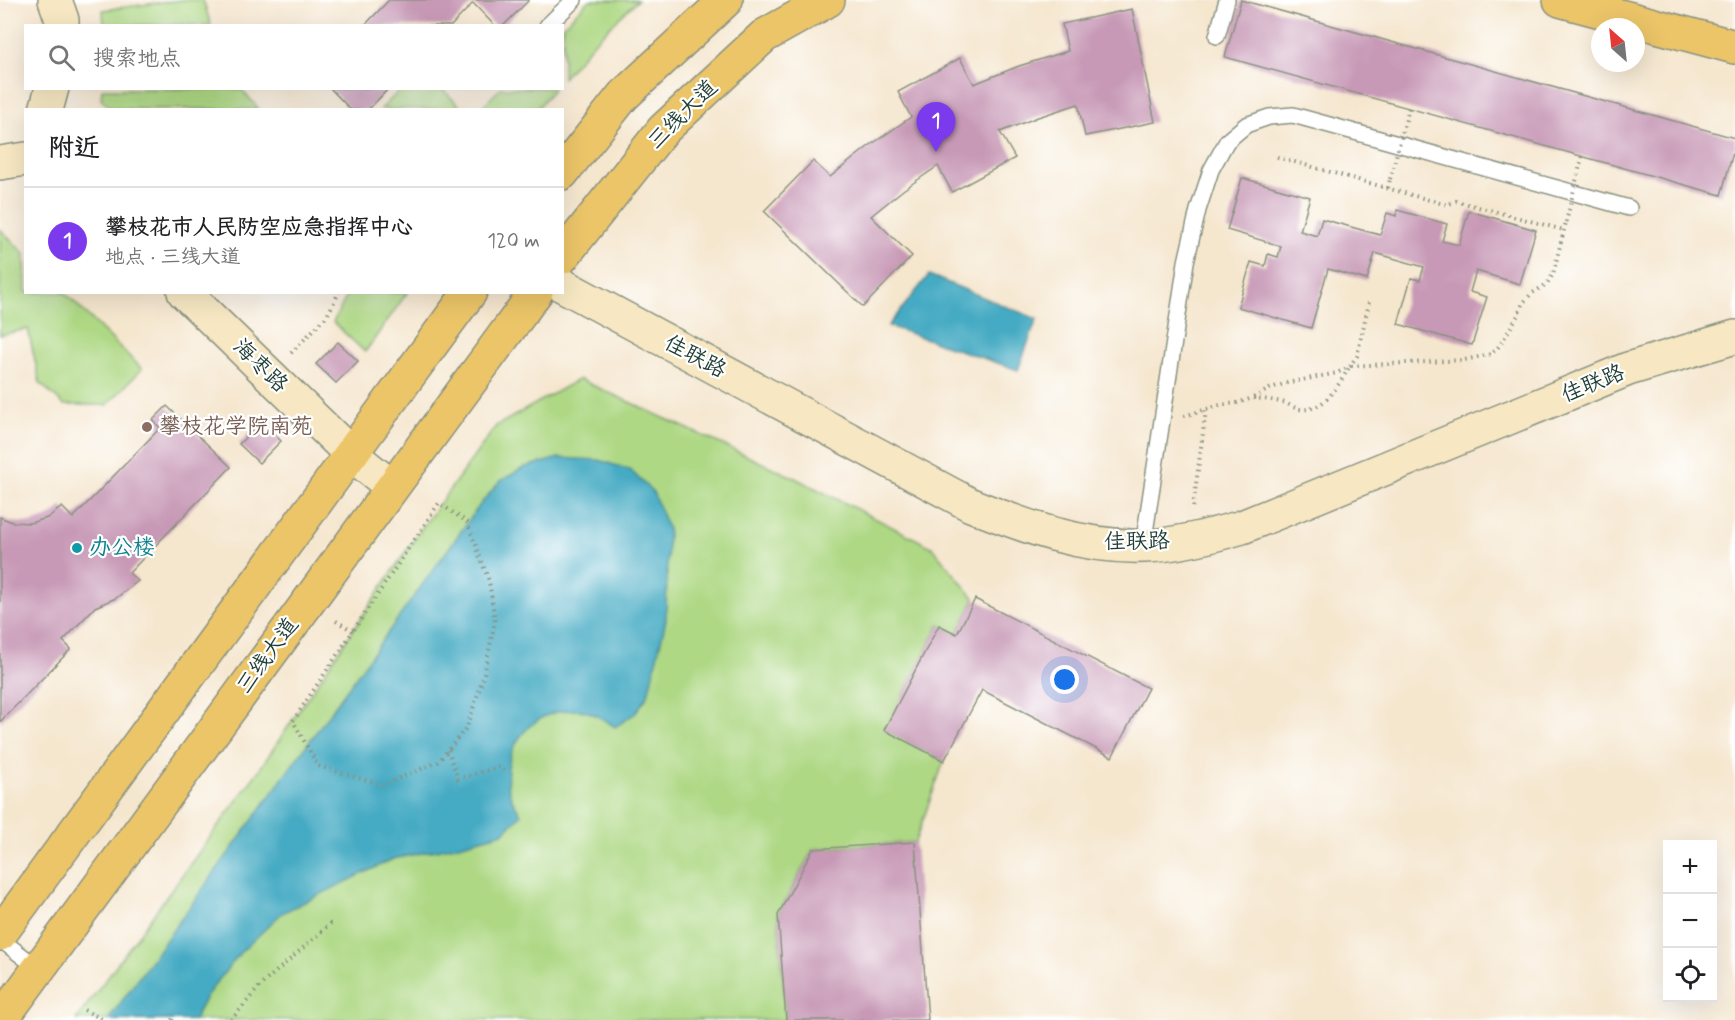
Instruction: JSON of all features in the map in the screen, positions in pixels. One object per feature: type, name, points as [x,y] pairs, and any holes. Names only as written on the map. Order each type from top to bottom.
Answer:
[{"type":"main road","points":[[564,170],[623,96],[726,0]]},
{"type":"main road","name":"三线大道","points":[[564,254],[663,130],[765,36],[828,0]]},
{"type":"main road","points":[[1560,0],[1735,47]]},
{"type":"main road","points":[[0,934],[469,294]]},
{"type":"main road","name":"三线大道","points":[[2,1020],[535,294]]},
{"type":"street","points":[[55,0],[62,24]]},
{"type":"street","points":[[47,108],[51,90]]},
{"type":"street","points":[[0,163],[24,159]]},
{"type":"street","name":"佳联路","points":[[564,286],[971,505],[1028,528],[1086,543],[1143,546],[1189,541],[1242,527],[1628,369],[1735,337]]},
{"type":"street","name":"海枣路","points":[[186,294],[351,454],[392,487]]},
{"type":"lane","points":[[550,24],[574,0]]},
{"type":"lane","points":[[1217,36],[1227,0]]},
{"type":"lane","points":[[1143,546],[1186,262],[1198,210],[1211,170],[1227,141],[1246,125],[1269,117],[1293,115],[1629,208]]},
{"type":"lane","points":[[0,939],[39,969]]},
{"type":"path","points":[[1388,188],[1408,108]]},
{"type":"path","points":[[1277,157],[1447,205],[1456,201],[1563,230]]},
{"type":"path","points":[[1163,418],[1190,415],[1254,398],[1271,388],[1337,373],[1350,366],[1464,360],[1492,354],[1500,345],[1523,303],[1531,294],[1547,284],[1553,274],[1582,157]]},
{"type":"path","points":[[270,376],[327,316],[338,294]]},
{"type":"path","points":[[1254,398],[1283,402],[1297,409],[1309,409],[1322,403],[1337,388],[1357,356],[1370,302]]},
{"type":"path","points":[[1189,541],[1206,410]]},
{"type":"path","points":[[440,503],[467,522],[489,581],[495,621],[484,675],[467,726],[438,762],[383,785],[318,766],[293,721],[353,631],[440,503]]},
{"type":"path","points":[[336,621],[353,631]]},
{"type":"path","points":[[448,750],[458,779],[499,766],[507,774]]},
{"type":"path","points":[[231,1020],[261,985],[331,923]]},
{"type":"path","points":[[84,1010],[104,1020]]},
{"type":"green space","points":[[180,0],[203,0],[211,24],[104,24],[103,10]]},
{"type":"green space","points":[[589,0],[638,0],[596,40],[564,77],[564,25]]},
{"type":"green space","points":[[102,90],[242,90],[258,108],[111,108],[101,99]]},
{"type":"green space","points":[[400,90],[443,90],[459,105],[458,108],[382,108]]},
{"type":"green space","points":[[499,90],[552,90],[538,108],[481,108]]},
{"type":"green space","points":[[0,229],[24,253],[24,294],[66,294],[142,369],[107,405],[64,405],[40,383],[28,329],[0,335]]},
{"type":"green space","points":[[348,294],[406,294],[365,352],[333,322]]},
{"type":"green space","points":[[579,379],[795,478],[932,547],[975,599],[957,634],[939,625],[885,730],[944,761],[915,842],[813,849],[778,915],[786,1020],[76,1020],[257,773],[419,532],[496,426]]},
{"type":"water","points":[[929,275],[1037,319],[1018,370],[888,326]]},
{"type":"water","points":[[559,458],[599,460],[630,470],[653,492],[668,529],[666,620],[648,695],[636,713],[615,727],[602,718],[577,710],[560,711],[532,724],[514,748],[509,762],[510,794],[521,815],[503,833],[393,859],[282,913],[240,953],[207,995],[194,1020],[108,1020],[482,502],[500,481],[525,467]]},
{"type":"building","points":[[389,0],[529,0],[505,24],[493,24],[473,3],[453,24],[366,24]]},
{"type":"building","points":[[1241,0],[1735,138],[1735,146],[1721,195],[1225,57]]},
{"type":"building","points":[[1132,9],[1155,122],[1085,136],[1078,104],[1000,132],[1015,158],[952,192],[938,166],[871,216],[912,256],[863,307],[764,211],[813,161],[830,177],[911,117],[898,92],[960,58],[974,84],[1019,66],[1068,51],[1062,24]]},
{"type":"building","points":[[332,90],[387,90],[370,108],[349,108]]},
{"type":"building","points":[[1242,178],[1310,197],[1300,231],[1317,236],[1322,219],[1380,235],[1387,213],[1396,216],[1397,210],[1447,224],[1442,241],[1459,245],[1469,211],[1536,230],[1520,284],[1476,271],[1470,292],[1487,297],[1472,345],[1398,324],[1411,278],[1420,280],[1424,267],[1375,253],[1367,280],[1328,269],[1311,328],[1238,307],[1251,262],[1265,266],[1268,254],[1278,257],[1281,246],[1227,230]]},
{"type":"building","points":[[338,342],[358,361],[336,383],[316,364]]},
{"type":"building","name":"办公楼","points":[[167,406],[231,467],[129,573],[138,581],[116,598],[95,607],[63,641],[71,649],[0,722],[0,517],[12,522],[30,523],[47,518],[62,507],[73,518],[160,428],[153,420]]},
{"type":"building","points":[[261,421],[281,441],[259,463],[239,444]]},
{"type":"building","points":[[975,599],[1148,688],[1112,757],[982,690],[944,761],[884,730],[939,625],[957,634]]},
{"type":"building","points":[[915,842],[928,1020],[786,1020],[778,915],[813,849]]},
{"type":"place","name":"攀枝花市人民防空应急指挥中心","points":[[936,152]]},
{"type":"place","name":"攀枝花学院南苑","points":[[147,427]]},
{"type":"place","name":"办公楼","points":[[77,548]]}]
